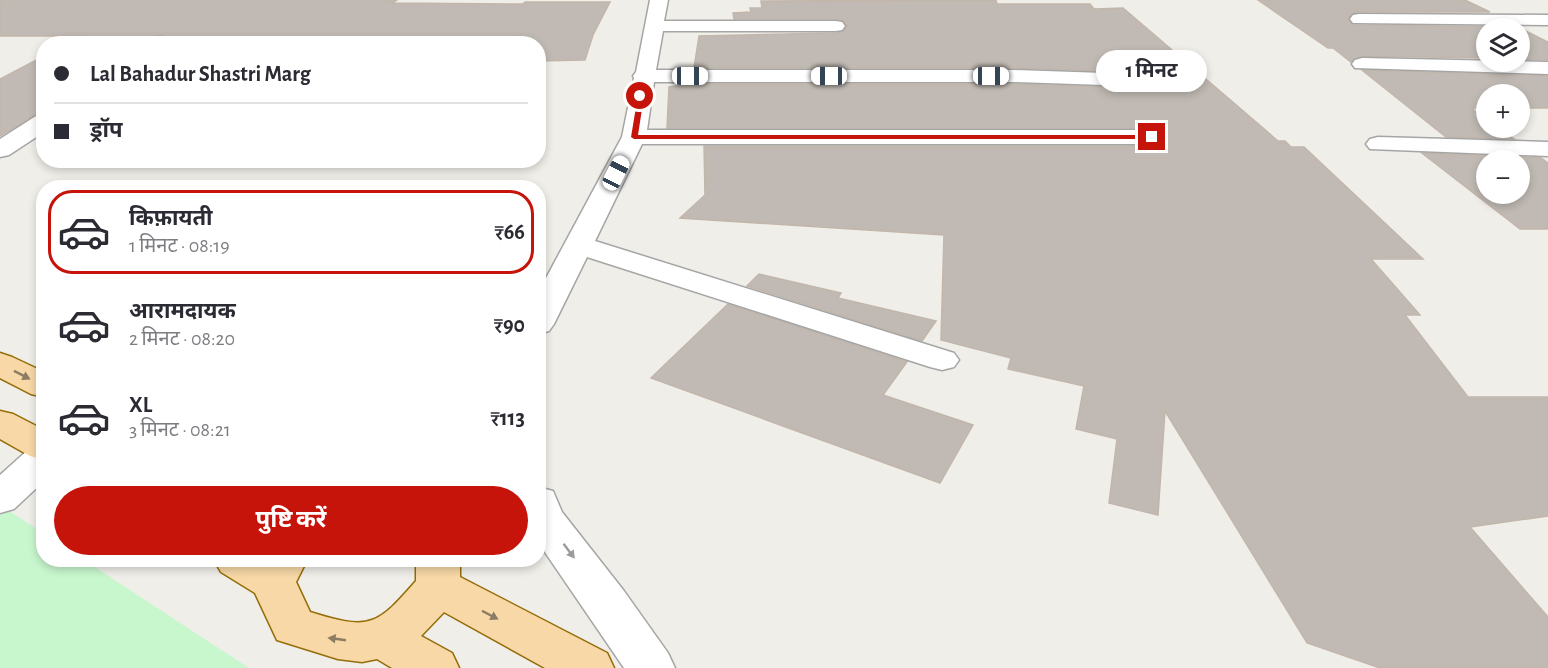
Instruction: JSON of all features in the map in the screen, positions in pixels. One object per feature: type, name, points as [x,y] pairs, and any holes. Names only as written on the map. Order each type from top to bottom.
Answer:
[{"type":"main road","points":[[0,364],[36,382]]},
{"type":"main road","points":[[0,423],[36,443]]},
{"type":"main road","points":[[263,567],[279,571],[280,600],[294,626],[323,637],[353,641],[382,638],[413,615],[438,573],[590,668]]},
{"type":"main road","points":[[382,638],[435,668]]},
{"type":"street","points":[[546,309],[634,137],[659,0]]},
{"type":"street","points":[[1359,19],[1548,20]]},
{"type":"street","points":[[654,26],[806,47],[836,26]]},
{"type":"street","points":[[1362,64],[1548,68]]},
{"type":"street","points":[[644,76],[1014,76],[1104,79]]},
{"type":"street","points":[[0,150],[36,126]]},
{"type":"street","points":[[634,137],[1152,137]]},
{"type":"street","points":[[1378,144],[1548,148]]},
{"type":"street","points":[[579,245],[942,360]]},
{"type":"street","points":[[0,498],[36,465]]},
{"type":"street","points":[[546,521],[608,604],[651,668]]},
{"type":"green space","points":[[0,505],[36,528],[36,567],[95,567],[249,668],[0,668]]},
{"type":"building","points":[[0,0],[397,0],[392,3],[523,4],[525,2],[610,2],[593,35],[585,60],[546,61],[546,36],[0,36]]},
{"type":"building","points":[[996,0],[997,4],[1090,4],[1094,9],[1123,8],[1278,141],[1285,141],[1291,147],[1304,147],[1423,259],[1371,259],[1420,315],[1405,315],[1468,397],[1548,397],[1548,516],[1470,527],[1548,617],[1548,668],[1380,668],[1307,643],[1165,411],[1158,515],[1109,503],[1117,439],[1076,429],[1084,386],[1008,369],[1011,358],[941,340],[944,235],[680,218],[705,195],[704,146],[1152,146],[1162,143],[1166,136],[1161,130],[1152,128],[667,128],[669,87],[691,84],[1014,84],[1104,87],[1112,85],[1116,80],[1113,74],[1104,71],[1014,68],[694,68],[699,36],[836,33],[844,31],[847,26],[844,21],[836,19],[734,19],[733,13],[751,12],[750,8],[762,8],[761,1]]},
{"type":"building","points":[[1258,0],[1465,0],[1490,12],[1359,12],[1351,14],[1348,19],[1353,25],[1476,26],[1476,58],[1362,56],[1351,62],[1333,48],[1328,48]]},
{"type":"building","points":[[1530,33],[1548,42],[1548,60],[1530,59]]},
{"type":"building","points":[[36,60],[36,115],[0,136],[0,79]]},
{"type":"building","points":[[1362,70],[1548,76],[1548,108],[1530,108],[1530,84],[1476,84],[1476,108],[1471,108],[1476,112],[1476,138],[1446,137]]},
{"type":"building","points":[[1422,153],[1476,155],[1476,195]]},
{"type":"building","points":[[1530,158],[1541,158],[1548,163],[1548,229],[1520,229],[1488,204],[1530,204]]},
{"type":"building","points":[[759,274],[841,293],[838,298],[936,321],[922,341],[747,286]]},
{"type":"building","points":[[728,304],[907,362],[883,395],[973,425],[940,483],[651,378]]},
{"type":"route","points":[[640,96],[634,137],[1152,137]]}]
